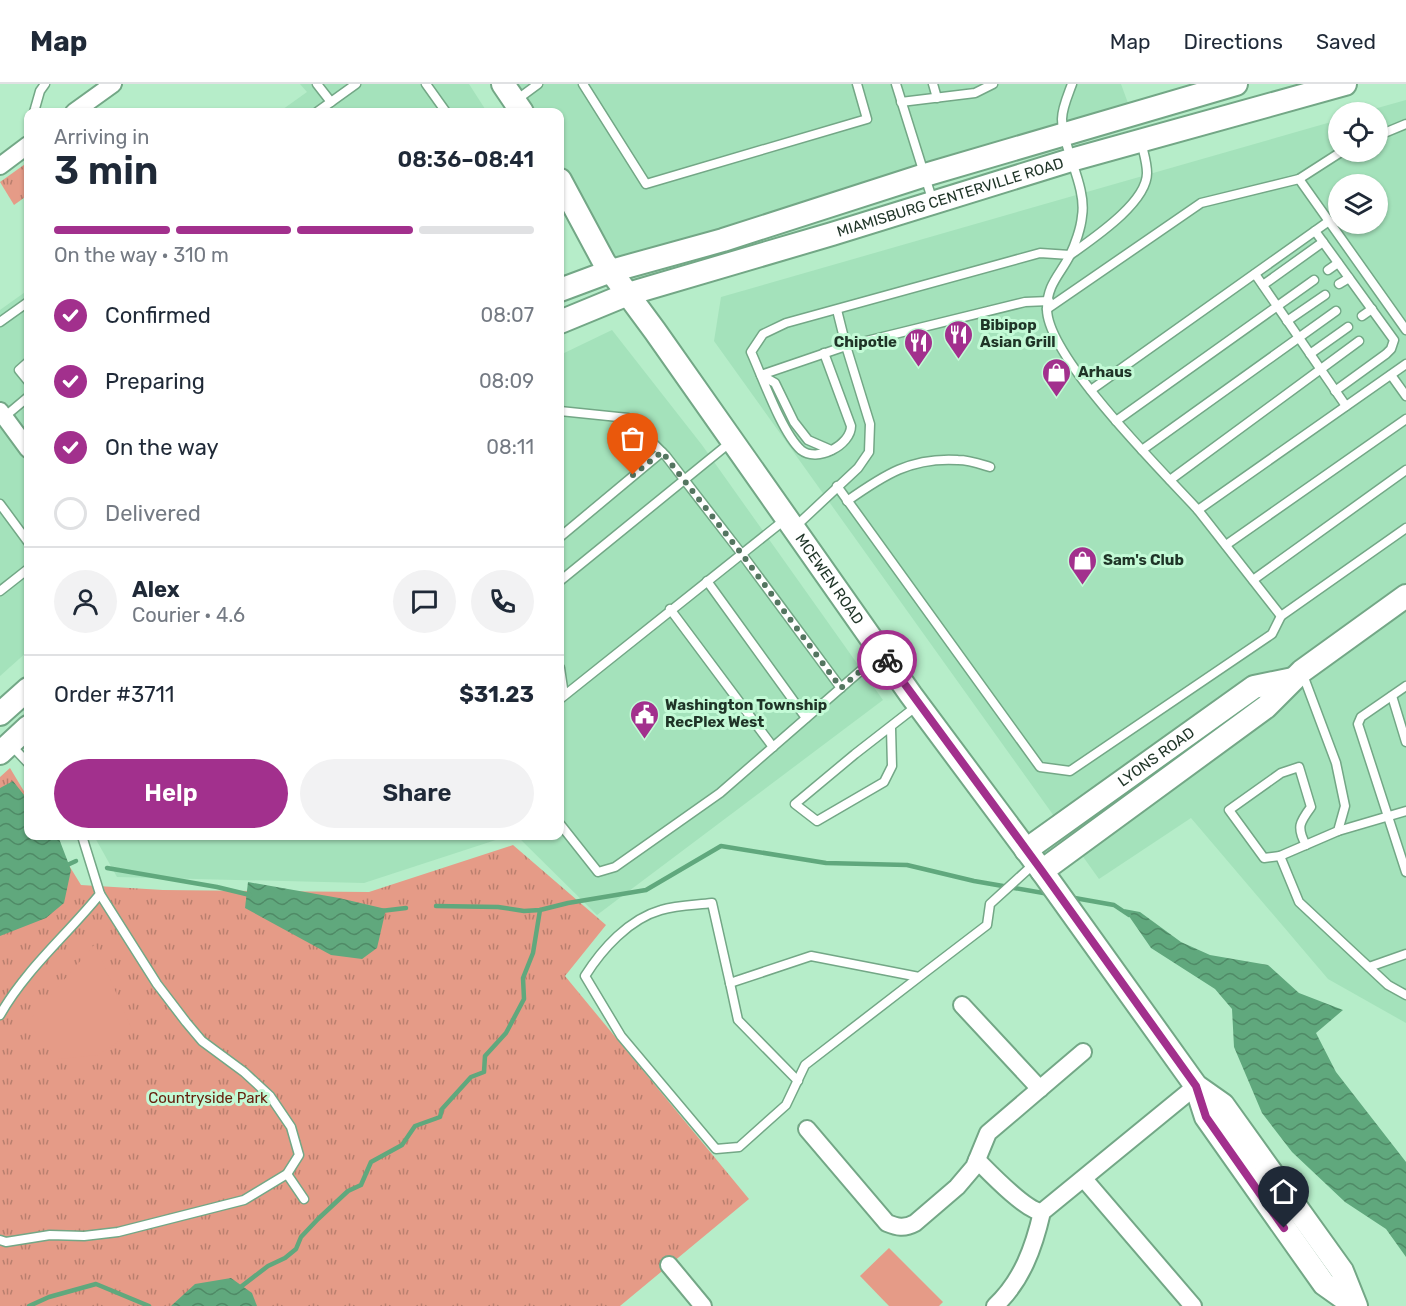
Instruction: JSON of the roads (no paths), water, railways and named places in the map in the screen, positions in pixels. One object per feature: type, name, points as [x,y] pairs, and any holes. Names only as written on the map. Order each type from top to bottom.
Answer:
[{"type":"street","points":[[80,108],[113,84]]},
{"type":"street","name":"MIAMISBURG CENTERVILLE ROAD","points":[[564,289],[611,271],[723,240],[925,175],[1236,84]]},
{"type":"street","name":"MIAMISBURG CENTERVILLE ROAD","points":[[564,320],[628,294],[1071,160],[1345,84]]},
{"type":"street","points":[[0,166],[24,148]]},
{"type":"street","name":"MCEWEN ROAD","points":[[564,191],[593,244],[611,271],[919,704],[1196,1086],[1206,1117],[1324,1284],[1355,1306]]},
{"type":"street","points":[[1,416],[24,444]]},
{"type":"street","name":"LYONS ROAD","points":[[1034,861],[1266,707],[1297,675],[1406,596]]},
{"type":"street","points":[[0,714],[24,693]]},
{"type":"street","points":[[5,748],[24,731]]},
{"type":"street","points":[[962,1005],[1040,1089]]},
{"type":"street","points":[[807,1129],[887,1223],[897,1227],[908,1227],[957,1187],[976,1160],[988,1134],[1083,1052]]},
{"type":"street","points":[[976,1160],[1010,1192],[1036,1212],[1042,1212],[1166,1108],[1196,1086]]},
{"type":"street","points":[[1084,1179],[1193,1306]]},
{"type":"street","points":[[995,1306],[1008,1294],[1028,1261],[1038,1233],[1042,1212]]},
{"type":"street","points":[[669,1265],[703,1306]]},
{"type":"lane","points":[[35,108],[45,84]]},
{"type":"lane","points":[[317,84],[331,102]]},
{"type":"lane","points":[[323,108],[356,84]]},
{"type":"lane","points":[[426,84],[443,108]]},
{"type":"lane","points":[[513,99],[538,84]]},
{"type":"lane","points":[[583,84],[646,184],[867,119],[857,84]]},
{"type":"lane","points":[[896,84],[934,203]]},
{"type":"lane","points":[[933,84],[937,98]]},
{"type":"lane","points":[[901,102],[975,93],[993,84]]},
{"type":"lane","points":[[1071,84],[1062,117],[1064,134],[1082,199],[1082,217],[1070,255],[1052,282],[1048,305],[1058,344],[1116,421],[1198,510],[1281,616]]},
{"type":"lane","points":[[1388,131],[1406,124]]},
{"type":"lane","points":[[824,353],[851,426],[846,441],[832,451],[808,440],[794,422],[775,383],[761,375],[751,352],[763,334],[786,323],[1040,253],[1070,255],[1104,230],[1142,191],[1147,174],[1140,140]]},
{"type":"lane","points":[[761,375],[846,346],[1025,302],[1048,305],[1201,203],[1299,179],[1328,160]]},
{"type":"lane","points":[[1299,179],[1328,220]]},
{"type":"lane","points":[[1091,390],[1328,222]]},
{"type":"lane","points":[[1315,231],[1394,340],[1391,349],[1335,391]]},
{"type":"lane","points":[[1338,234],[1406,330]]},
{"type":"lane","points":[[1263,285],[1323,242]]},
{"type":"lane","points":[[1328,270],[1338,263]]},
{"type":"lane","points":[[1255,274],[1346,406]]},
{"type":"lane","points":[[1339,284],[1349,278]]},
{"type":"lane","points":[[1116,421],[1314,280]]},
{"type":"lane","points":[[1351,301],[1360,294]]},
{"type":"lane","points":[[1287,321],[1325,295]]},
{"type":"lane","points":[[0,322],[24,305]]},
{"type":"lane","points":[[1362,316],[1372,309]]},
{"type":"lane","points":[[564,695],[741,553],[791,523],[858,468],[869,452],[870,424],[837,310]]},
{"type":"lane","points":[[1142,450],[1336,311]]},
{"type":"lane","points":[[1373,331],[1383,324]]},
{"type":"lane","points":[[1310,354],[1348,327]]},
{"type":"lane","points":[[1170,480],[1359,341]]},
{"type":"lane","points":[[1198,510],[1406,364]]},
{"type":"lane","points":[[1391,375],[1406,396]]},
{"type":"lane","points":[[1,416],[24,400]]},
{"type":"lane","points":[[564,411],[628,418],[662,452],[684,479],[841,688]]},
{"type":"lane","points":[[1226,545],[1406,419]]},
{"type":"lane","points":[[564,578],[733,441]]},
{"type":"lane","points":[[564,534],[662,452]]},
{"type":"lane","points":[[847,501],[880,478],[913,462],[958,460],[990,467]]},
{"type":"lane","points":[[1253,580],[1406,470]]},
{"type":"lane","points":[[837,486],[1040,767],[1070,771],[1272,634],[1281,616],[1406,528]]},
{"type":"lane","points":[[0,504],[24,537]]},
{"type":"lane","points":[[0,591],[24,572]]},
{"type":"lane","points":[[707,581],[806,718]]},
{"type":"lane","points":[[670,609],[773,747]]},
{"type":"lane","points":[[564,829],[598,872],[615,867],[720,793],[882,652]]},
{"type":"lane","points":[[1297,675],[1323,724],[1336,763],[1345,806],[1338,831]]},
{"type":"lane","points":[[1406,686],[1361,717],[1358,724],[1406,872]]},
{"type":"lane","points":[[1392,696],[1406,742]]},
{"type":"lane","points":[[891,728],[892,766],[884,782],[817,822],[795,804],[919,704]]},
{"type":"lane","points":[[5,748],[24,760]]},
{"type":"lane","points":[[1306,845],[1300,834],[1299,826],[1311,807],[1299,767],[1281,773],[1229,810],[1264,858],[1280,856],[1306,845],[1338,831],[1406,811]]},
{"type":"lane","points":[[0,1240],[6,1242],[50,1235],[84,1236],[118,1232],[244,1200],[287,1174],[299,1155],[291,1127],[270,1096],[244,1072],[202,1041],[157,984],[100,894],[83,840]]},
{"type":"lane","points":[[1280,856],[1299,902],[1388,985],[1406,995]]},
{"type":"lane","points":[[798,1081],[738,1020],[712,903],[661,910],[627,927],[593,963],[585,976],[621,1035],[716,1149],[738,1147],[786,1105],[798,1081],[805,1065],[987,925],[990,904],[1034,861]]},
{"type":"lane","points":[[0,1015],[18,987],[45,954],[86,912],[100,894]]},
{"type":"lane","points":[[1369,967],[1406,954]]},
{"type":"lane","points":[[730,983],[811,956],[918,978]]},
{"type":"lane","points":[[287,1174],[304,1199]]},
{"type":"water","points":[[13,781],[24,795],[24,840],[60,840],[71,870],[64,903],[46,918],[0,936],[0,788]]},
{"type":"water","points":[[248,882],[386,909],[377,948],[362,959],[331,955],[245,908]]},
{"type":"water","points":[[1124,909],[1140,912],[1181,942],[1210,955],[1268,965],[1299,993],[1343,1010],[1316,1033],[1336,1072],[1406,1162],[1406,1257],[1386,1229],[1345,1202],[1292,1152],[1262,1113],[1234,1047],[1232,1009],[1215,989],[1151,948]]},
{"type":"water","points":[[231,1278],[252,1293],[257,1306],[171,1306],[195,1284]]},
{"type":"waterway","points":[[436,906],[540,910],[646,890],[721,846],[826,863],[907,865],[974,881],[1049,894]]},
{"type":"waterway","points":[[65,866],[76,861]]},
{"type":"waterway","points":[[107,868],[250,895]]},
{"type":"waterway","points":[[1069,897],[1114,905],[1129,915]]},
{"type":"waterway","points":[[381,911],[406,908]]},
{"type":"waterway","points":[[238,1289],[268,1266],[285,1258],[296,1249],[301,1237],[318,1219],[348,1191],[361,1185],[371,1162],[402,1145],[415,1126],[440,1117],[442,1109],[471,1077],[484,1072],[485,1056],[506,1033],[524,999],[523,978],[533,953],[540,910]]},
{"type":"waterway","points":[[29,1306],[49,1297],[96,1284],[149,1306]]},
{"type":"place","name":"Bibipop Asian Grill","points":[[959,360]]},
{"type":"place","name":"Chipotle","points":[[918,368]]},
{"type":"place","name":"Arhaus","points":[[1057,398]]},
{"type":"place","name":"Sam's Club","points":[[1082,586]]},
{"type":"place","name":"Washington Township RecPlex West","points":[[644,740]]},
{"type":"park label","name":"Countryside Park","points":[[208,1098]]}]
